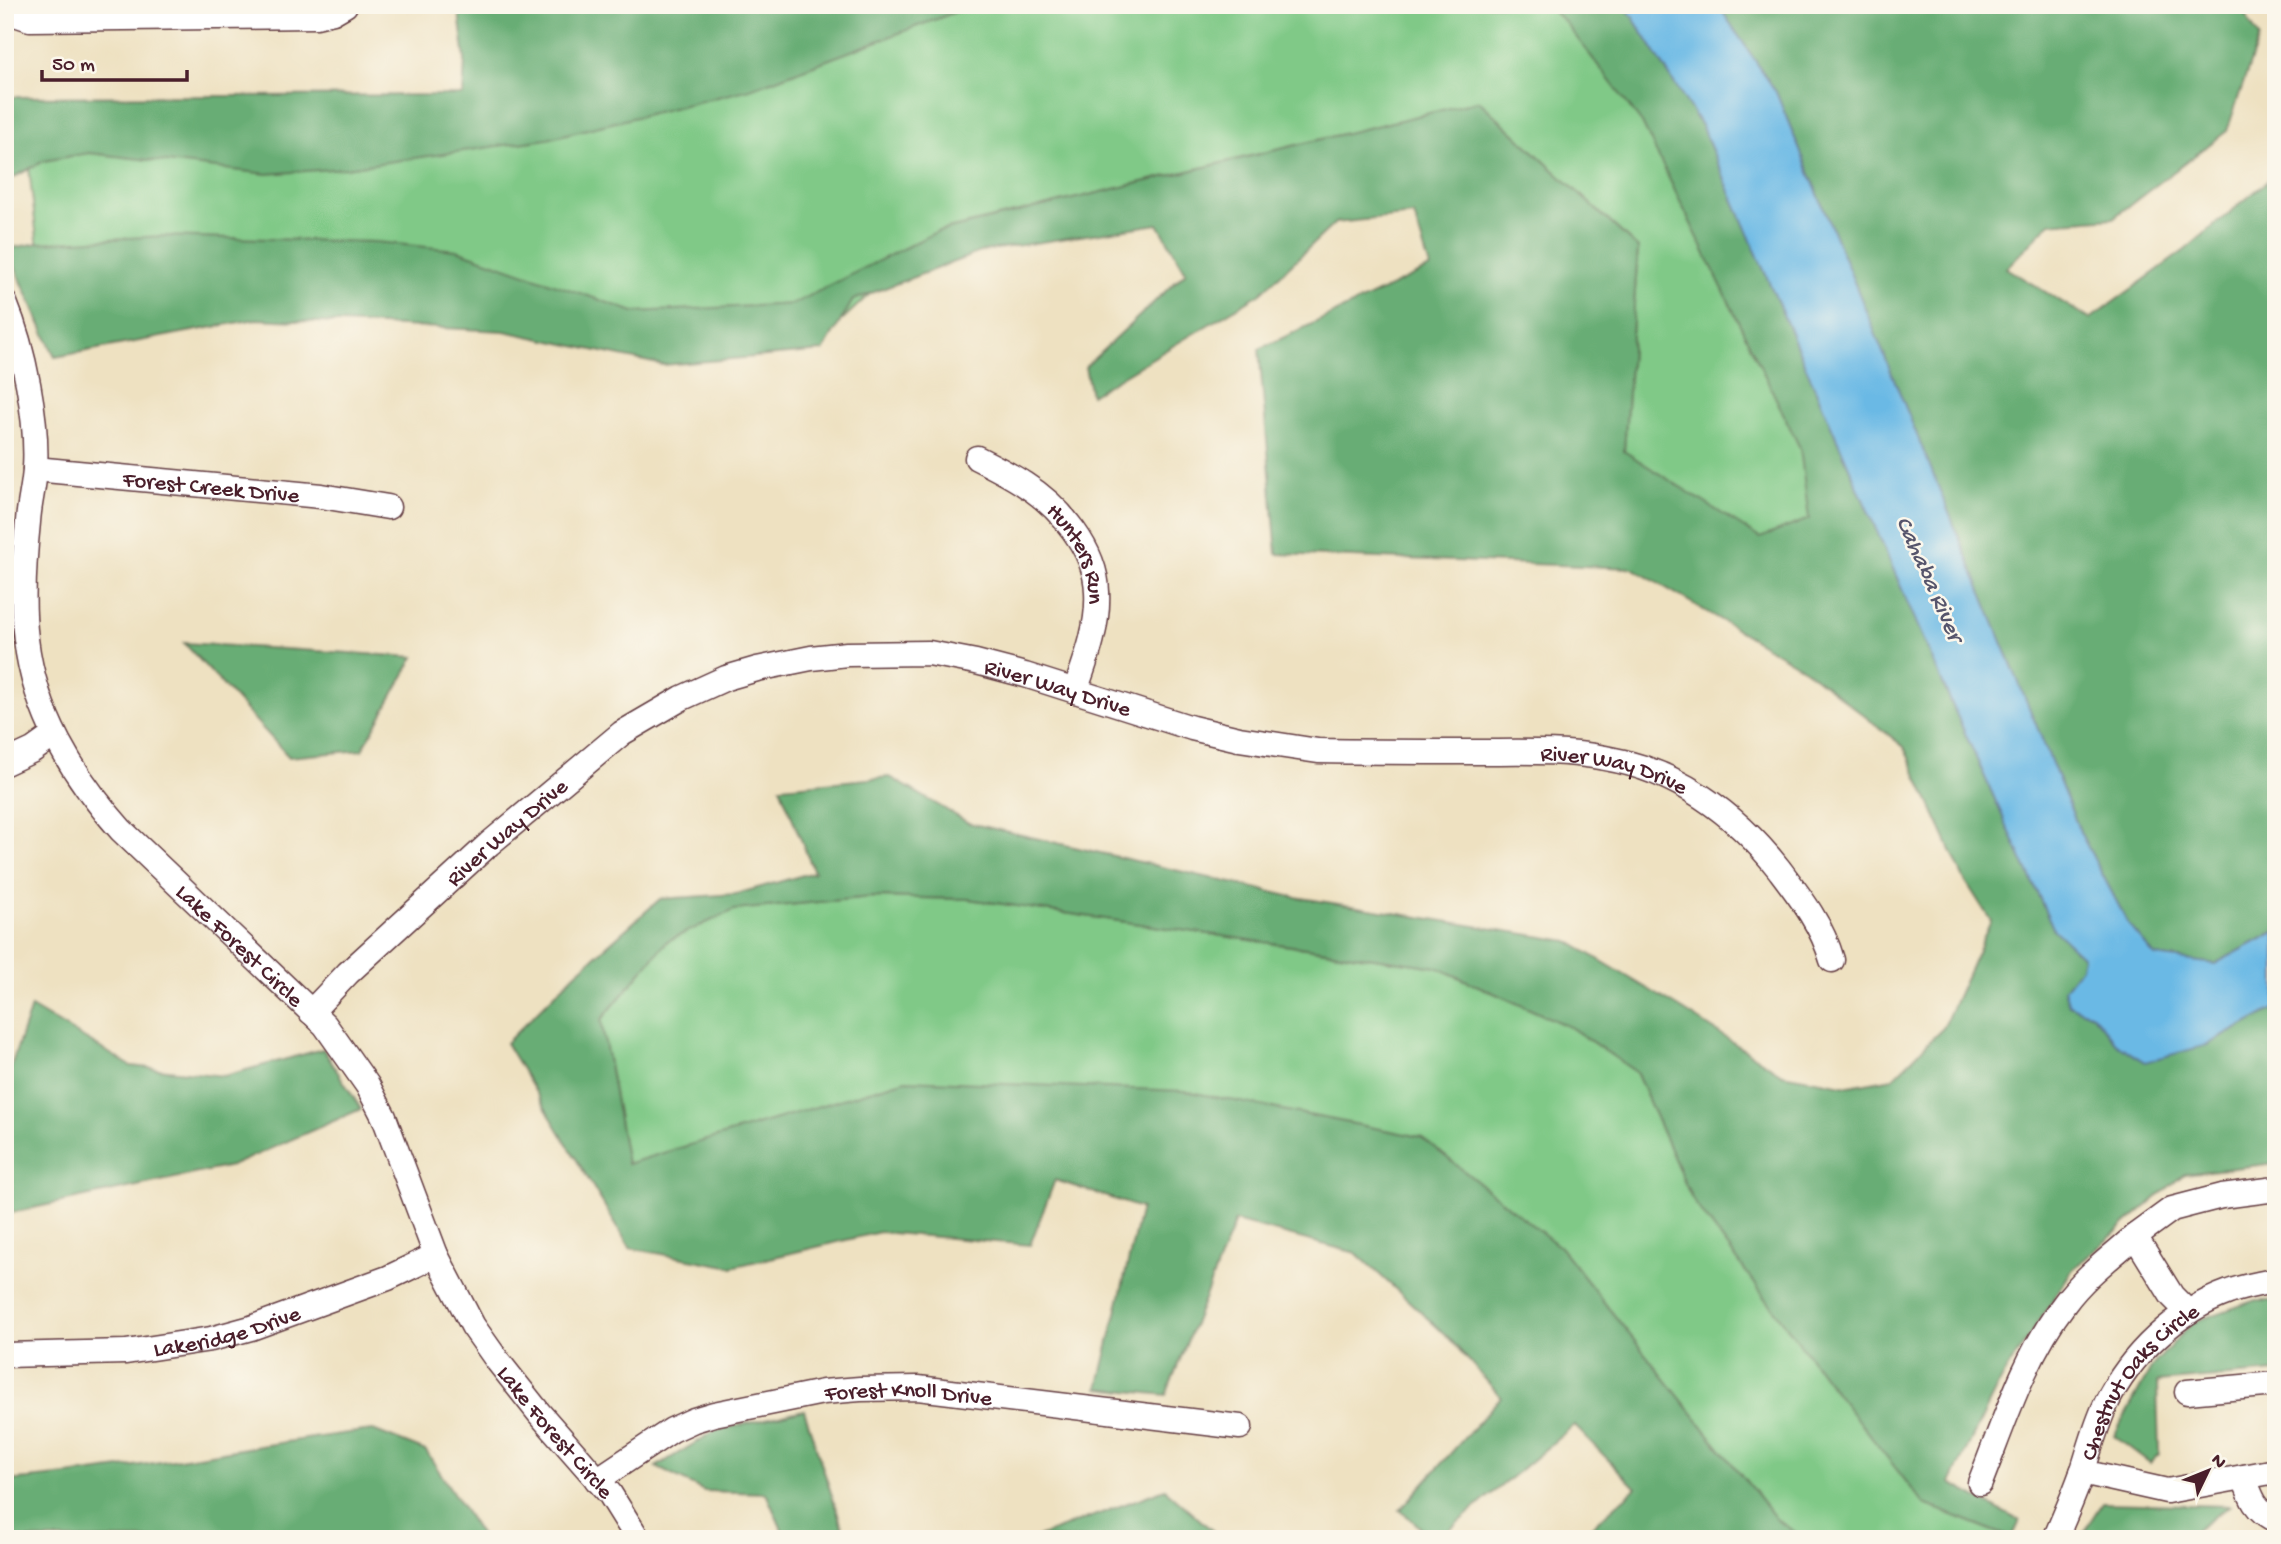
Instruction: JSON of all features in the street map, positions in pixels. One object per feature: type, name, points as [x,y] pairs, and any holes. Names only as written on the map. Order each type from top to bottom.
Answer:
[{"type":"street","points":[[7,5],[18,15],[30,19],[44,19],[316,16],[333,12],[345,5]]},
{"type":"street","name":"Lake Forest Circle","points":[[5,303],[21,352],[34,430],[35,469],[27,535],[24,613],[26,640],[38,690],[54,735],[74,772],[121,830],[325,1025],[368,1086],[384,1117],[436,1255],[473,1326],[497,1360],[610,1494],[638,1539]]},
{"type":"street","name":"Hunters Run","points":[[977,458],[1025,485],[1050,504],[1084,549],[1097,591],[1096,619],[1075,691]]},
{"type":"street","name":"Forest Creek Drive","points":[[35,469],[321,496],[388,507]]},
{"type":"street","name":"River Way Drive","points":[[311,1012],[348,973],[489,844],[622,733],[650,715],[726,678],[811,658],[861,653],[929,653],[989,665],[1192,728],[1292,748],[1366,752],[1563,754],[1605,758],[1635,765],[1693,790],[1721,808],[1744,829],[1764,850],[1809,909],[1827,942],[1832,960]]},
{"type":"street","points":[[5,763],[33,750],[54,735]]},
{"type":"street","points":[[1980,1483],[2020,1383],[2053,1319],[2067,1300],[2135,1236],[2172,1209],[2222,1196],[2276,1189]]},
{"type":"street","points":[[2135,1236],[2172,1296],[2188,1312]]},
{"type":"street","name":"Lakeridge Drive","points":[[5,1355],[126,1352],[211,1339],[251,1328],[388,1278],[436,1255]]},
{"type":"street","name":"Chestnut Oaks Circle","points":[[2276,1280],[2229,1292],[2188,1312],[2163,1331],[2121,1377],[2106,1406],[2082,1472],[2167,1491],[2276,1471]]},
{"type":"street","points":[[2188,1392],[2276,1384]]},
{"type":"street","name":"Forest Knoll Drive","points":[[597,1480],[672,1430],[694,1420],[823,1392],[918,1388],[1240,1427]]},
{"type":"street","points":[[2054,1539],[2082,1472]]},
{"type":"street","points":[[2244,1477],[2252,1501],[2263,1515],[2276,1520]]},
{"type":"green space","points":[[458,5],[974,5],[750,89],[547,139],[346,168],[267,174],[89,153],[44,161],[5,182],[7,97],[463,95],[465,60]]},
{"type":"green space","points":[[862,5],[1597,5],[1865,531],[1721,610],[1624,451],[1638,248],[1479,101],[936,232],[843,319],[633,349],[420,253],[42,284],[27,150],[259,159]]},
{"type":"green space","points":[[1546,5],[1625,5],[1702,127],[1946,691],[2054,930],[2083,957],[2081,967],[2064,989],[2069,1005],[2093,1015],[2118,1045],[2207,1045],[2276,1008],[2276,1163],[2184,1174],[2073,1269],[2001,1379],[1950,1483],[2020,1521],[2012,1538],[1924,1504],[1834,1390],[1692,1199],[1636,1072],[1570,1027],[1436,967],[968,899],[872,897],[734,910],[667,941],[601,1020],[627,1164],[906,1080],[1185,1091],[1421,1137],[1560,1247],[1777,1520],[1805,1539],[1577,1539],[1636,1488],[1574,1425],[1438,1539],[1434,1539],[1400,1510],[1501,1397],[1448,1337],[1356,1253],[1235,1221],[1166,1395],[1098,1388],[1141,1208],[1055,1180],[1030,1245],[880,1232],[732,1267],[630,1248],[506,1043],[575,974],[660,899],[736,894],[814,872],[780,787],[890,777],[969,823],[1289,896],[1568,941],[1782,1074],[1849,1086],[1893,1078],[1943,1028],[1991,921],[1963,877],[1904,747],[1806,670],[1632,568],[1277,554],[1259,349],[1430,268],[1414,215],[1335,223],[1261,293],[1091,395],[1085,367],[1186,272],[1158,224],[983,251],[853,300],[823,351],[663,365],[504,331],[256,319],[55,357],[7,249],[38,243],[163,236],[376,242],[457,250],[634,312],[793,304],[936,232],[1479,101],[1638,248],[1624,451],[1760,538],[1809,519],[1800,448],[1642,123],[1564,21]]},
{"type":"green space","points":[[1718,5],[2239,5],[2259,37],[2227,131],[2113,218],[2050,223],[2006,268],[2090,319],[2185,250],[2276,174],[2276,931],[2215,964],[2155,956],[2129,925],[2081,834],[1776,92]]},
{"type":"green space","points":[[184,643],[414,657],[362,750],[289,757]]},
{"type":"green space","points":[[872,897],[968,899],[1436,967],[1570,1027],[1636,1072],[1692,1199],[1834,1390],[1924,1504],[2014,1539],[1805,1539],[1777,1520],[1560,1247],[906,1080],[627,1164],[601,1020],[667,941],[734,910]]},
{"type":"green space","points":[[31,1007],[131,1066],[224,1076],[323,1049],[361,1109],[231,1166],[5,1214],[5,1097],[8,1075]]},
{"type":"green space","points":[[2253,1301],[2276,1301],[2276,1372],[2157,1382],[2159,1454],[2150,1463],[2114,1436],[2153,1365],[2193,1322]]},
{"type":"green space","points":[[804,1410],[846,1539],[786,1539],[766,1493],[704,1491],[656,1467],[715,1431]]},
{"type":"green space","points":[[373,1430],[426,1451],[483,1539],[5,1539],[5,1481],[143,1465]]},
{"type":"green space","points":[[1165,1489],[1222,1539],[1033,1539]]},
{"type":"green space","points":[[2102,1503],[2229,1506],[2196,1530],[2192,1539],[2079,1539]]},
{"type":"water","name":"Cahaba River","points":[[1625,5],[1718,5],[1776,92],[2081,834],[2129,925],[2155,956],[2215,964],[2276,931],[2276,1008],[2207,1045],[2145,1062],[2118,1045],[2093,1015],[2069,1005],[2064,989],[2081,967],[2083,957],[2054,930],[1946,691],[1702,127]]}]
